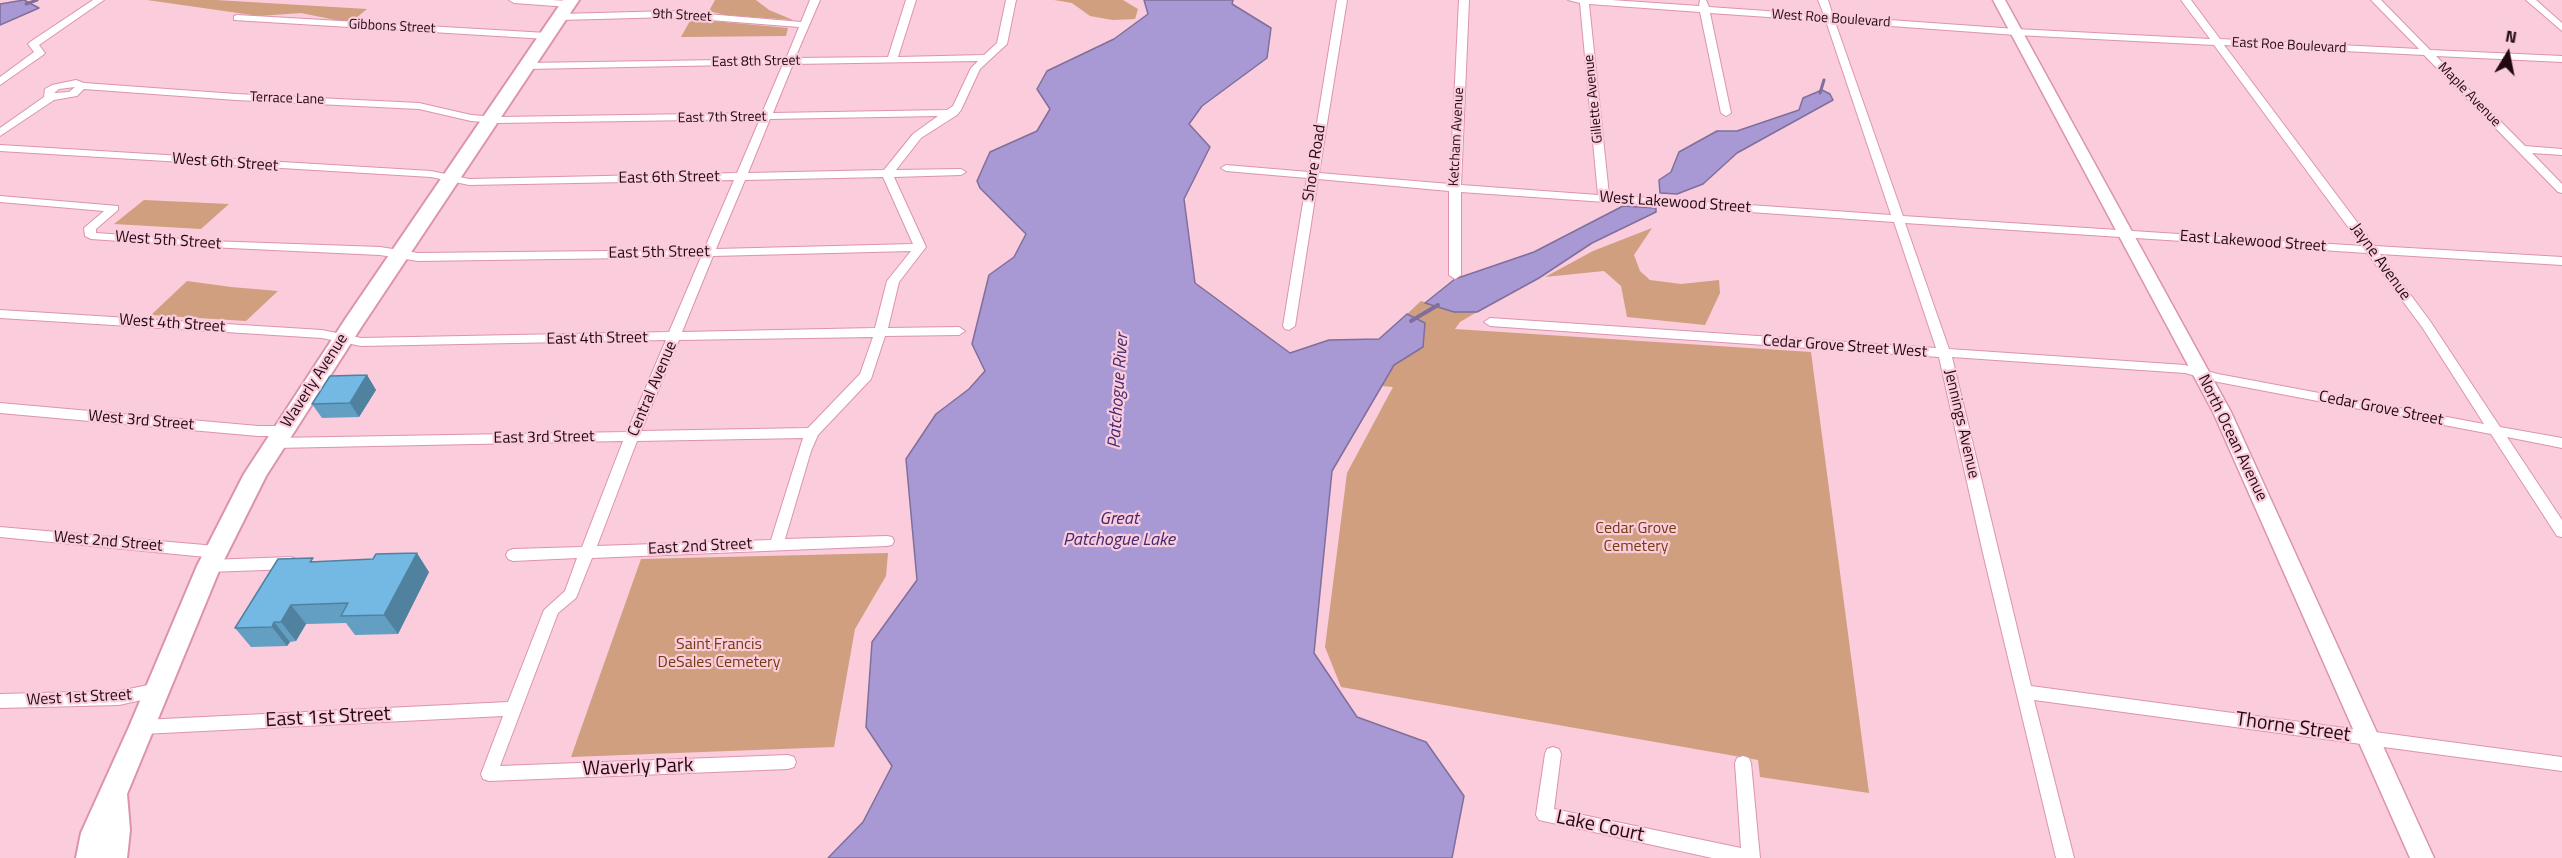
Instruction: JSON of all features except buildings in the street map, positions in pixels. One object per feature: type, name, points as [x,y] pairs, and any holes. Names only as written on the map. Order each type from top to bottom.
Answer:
[{"type":"main road","name":"Waverly Avenue","points":[[91,858],[96,833],[115,794],[212,559],[279,437],[399,254],[567,7]]},
{"type":"main road","name":"Waverly Avenue","points":[[112,858],[116,830],[115,794]]},
{"type":"street","points":[[0,82],[40,53],[33,44],[99,0]]},
{"type":"street","name":"9th Street","points":[[514,0],[567,7],[804,25]]},
{"type":"street","name":"Central Avenue","points":[[489,774],[552,610],[571,594],[632,436],[815,0]]},
{"type":"street","points":[[892,60],[911,0]]},
{"type":"street","points":[[777,543],[797,473],[813,433],[866,376],[880,334],[893,281],[920,246],[887,174],[917,136],[953,113],[976,68],[984,58],[1002,44],[1011,0]]},
{"type":"street","name":"Shore Road","points":[[1289,326],[1342,0]]},
{"type":"street","name":"Ketcham Avenue","points":[[1455,275],[1455,188],[1464,0]]},
{"type":"street","name":"West Roe Boulevard","points":[[1573,0],[1703,5],[1830,19],[2016,32]]},
{"type":"street","name":"Gillette Avenue","points":[[1584,0],[1604,198]]},
{"type":"street","name":"Jennings Avenue","points":[[1823,0],[1944,353],[2065,858]]},
{"type":"street","name":"North Ocean Avenue","points":[[1999,0],[2233,433],[2421,858]]},
{"type":"street","name":"Jayne Avenue","points":[[2186,0],[2426,324],[2499,432],[2562,532]]},
{"type":"street","name":"Maple Avenue","points":[[2376,0],[2562,190]]},
{"type":"street","points":[[2531,0],[2562,28]]},
{"type":"street","points":[[1703,5],[1726,112]]},
{"type":"street","name":"Gibbons Street","points":[[237,18],[547,36]]},
{"type":"street","name":"East Roe Boulevard","points":[[2016,32],[2562,59]]},
{"type":"street","name":"East 8th Street","points":[[527,66],[984,58]]},
{"type":"street","name":"Terrace Lane","points":[[0,133],[51,97],[73,94],[82,86],[236,97],[409,105],[490,120]]},
{"type":"street","name":"East 7th Street","points":[[490,120],[953,113]]},
{"type":"street","name":"West 6th Street","points":[[0,148],[432,174],[450,178]]},
{"type":"street","points":[[2522,149],[2562,152]]},
{"type":"street","name":"West Lakewood Street","points":[[1226,168],[1455,188],[2124,234]]},
{"type":"street","name":"East 6th Street","points":[[450,178],[472,182],[961,172]]},
{"type":"street","name":"West 5th Street","points":[[0,199],[114,208],[90,228],[91,236],[399,254]]},
{"type":"street","name":"East Lakewood Street","points":[[2124,234],[2562,261]]},
{"type":"street","name":"East 5th Street","points":[[399,254],[422,257],[710,253],[920,246]]},
{"type":"street","name":"West 4th Street","points":[[0,314],[322,334],[344,338]]},
{"type":"street","name":"Cedar Grove Street West","points":[[1490,322],[2185,369],[2200,373]]},
{"type":"street","name":"East 4th Street","points":[[344,338],[367,342],[959,331]]},
{"type":"street","name":"Cedar Grove Street","points":[[2200,373],[2562,443]]},
{"type":"street","name":"West 3rd Street","points":[[0,408],[279,437]]},
{"type":"street","name":"East 3rd Street","points":[[279,437],[813,433]]},
{"type":"street","name":"West 2nd Street","points":[[0,532],[212,559]]},
{"type":"street","name":"East 2nd Street","points":[[513,555],[777,543],[886,541]]},
{"type":"street","points":[[212,559],[306,563]]},
{"type":"street","name":"West 1st Street","points":[[0,701],[119,698],[158,690]]},
{"type":"street","name":"Thorne Street","points":[[2025,692],[2562,764]]},
{"type":"street","name":"East 1st Street","points":[[143,727],[513,709]]},
{"type":"street","name":"Lake Court","points":[[1553,754],[1545,815],[1751,858]]},
{"type":"street","name":"Waverly Park","points":[[489,774],[788,762]]},
{"type":"street","points":[[1743,763],[1751,858]]},
{"type":"green space","points":[[147,0],[216,0],[367,9],[350,23],[301,13],[259,16]]},
{"type":"green space","points":[[715,0],[756,0],[769,10],[793,20],[725,15],[709,11]]},
{"type":"green space","points":[[1054,0],[1123,0],[1138,9],[1135,19],[1113,20],[1090,16],[1072,3]]},
{"type":"green space","points":[[691,19],[788,28],[786,36],[681,37]]},
{"type":"green space","points":[[144,200],[229,204],[201,229],[114,224]]},
{"type":"green space","points":[[1652,228],[1634,255],[1640,271],[1650,280],[1681,284],[1719,280],[1720,293],[1705,325],[1627,317],[1621,286],[1604,271],[1545,277],[1593,251]]},
{"type":"green space","points":[[187,281],[278,291],[246,321],[151,315]]},
{"type":"green space","name":"Cedar Grove Cemetery","points":[[1421,301],[1454,312],[1477,312],[1460,322],[1455,329],[1811,352],[1869,793],[1760,777],[1758,760],[1341,687],[1325,647],[1347,473],[1393,387],[1382,386],[1394,365],[1423,346],[1425,323],[1407,314]]},
{"type":"green space","name":"Saint Francis DeSales Cemetery","points":[[888,553],[886,576],[855,629],[834,747],[571,757],[641,559]]},
{"type":"water","points":[[24,0],[39,8],[0,25],[0,4]]},
{"type":"water","name":"Great Patchogue Lake","points":[[1144,0],[1233,0],[1232,4],[1271,28],[1267,58],[1202,106],[1189,124],[1210,147],[1184,199],[1195,283],[1290,353],[1329,340],[1379,339],[1407,314],[1425,323],[1423,347],[1394,365],[1332,471],[1314,653],[1357,717],[1426,742],[1464,796],[1452,858],[828,858],[863,822],[892,766],[866,727],[872,642],[917,580],[906,459],[936,414],[969,389],[985,371],[972,344],[989,275],[1014,257],[1026,234],[980,188],[977,181],[990,152],[1037,131],[1050,109],[1037,89],[1047,71],[1114,39],[1148,14]]},
{"type":"water","points":[[1822,90],[1830,94],[1833,100],[1737,153],[1703,184],[1677,194],[1660,193],[1659,180],[1671,172],[1679,152],[1717,131],[1737,131],[1799,110],[1803,98]]},
{"type":"water","points":[[1623,206],[1656,208],[1656,212],[1592,243],[1539,278],[1477,312],[1454,312],[1425,303],[1455,279],[1534,252]]},
{"type":"waterway","points":[[26,4],[37,0]]},
{"type":"waterway","points":[[1820,93],[1824,80]]},
{"type":"waterway","points":[[1411,321],[1438,305]]},
{"type":"water label","name":"Patchogue River","points":[[1119,391]]}]
